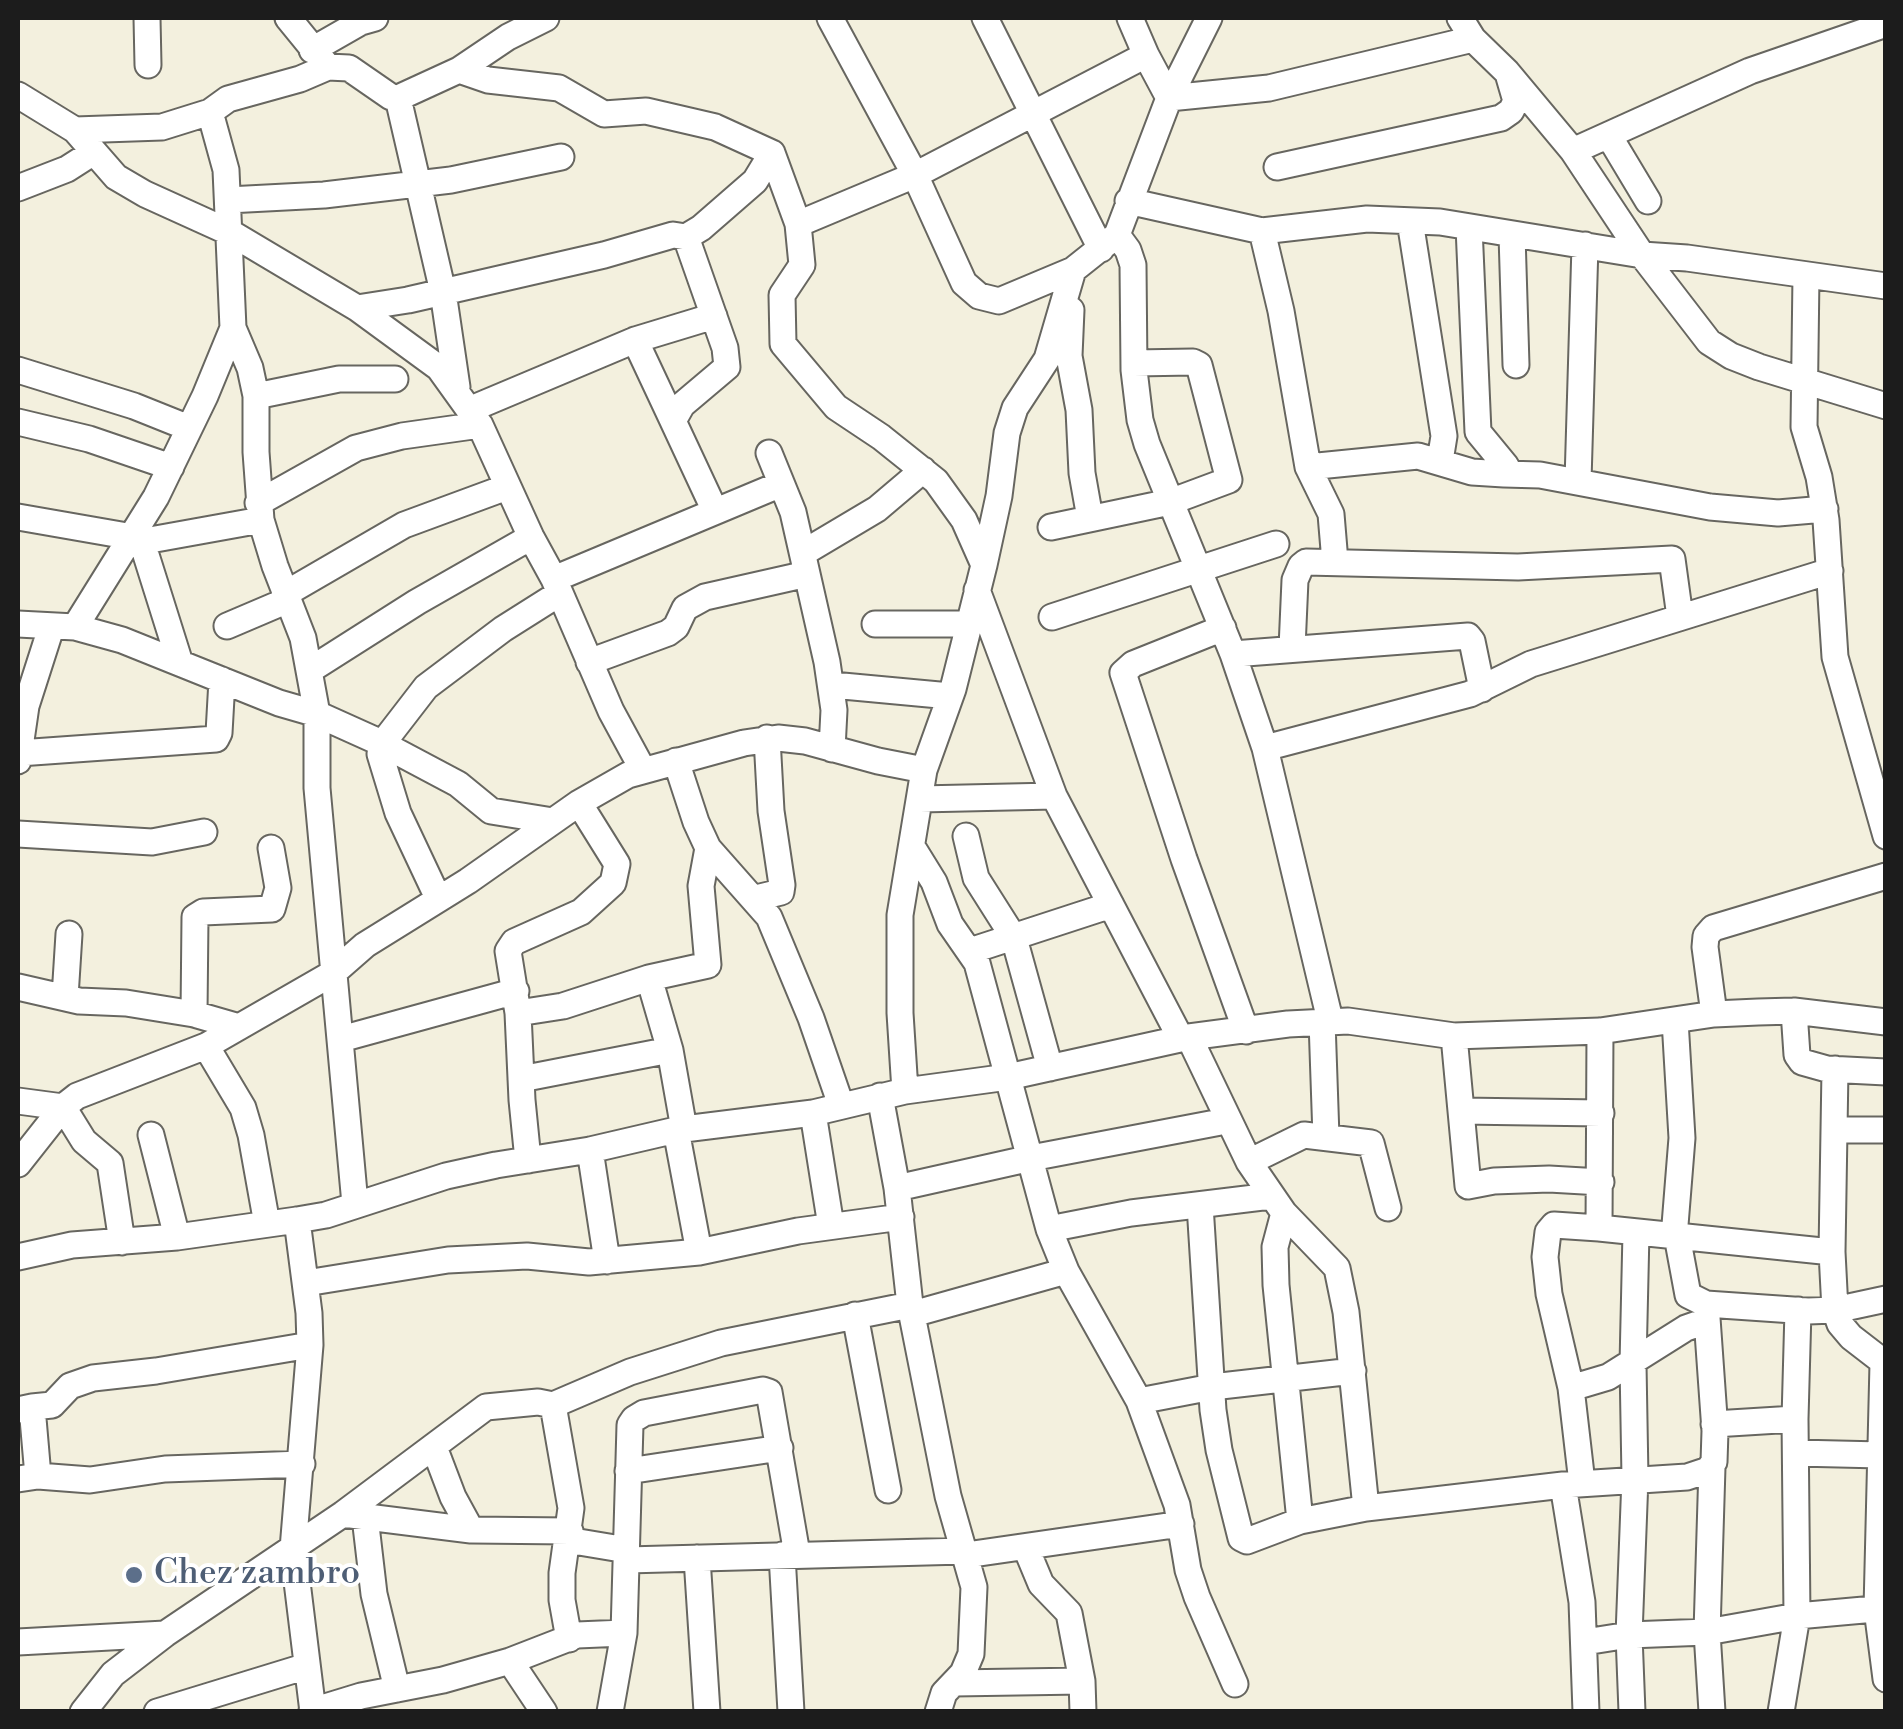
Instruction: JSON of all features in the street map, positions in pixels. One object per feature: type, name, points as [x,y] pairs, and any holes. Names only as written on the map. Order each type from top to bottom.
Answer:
[{"type":"street","points":[[147,18],[148,65]]},
{"type":"street","points":[[288,18],[320,58],[350,68],[398,98],[459,70],[504,27],[546,18]]},
{"type":"street","points":[[75,130],[162,128],[210,112],[228,98],[300,79],[361,22],[376,18]]},
{"type":"street","points":[[830,18],[915,175],[964,283],[979,296],[999,301],[1073,270],[1109,242],[1169,98],[1209,18]]},
{"type":"street","points":[[985,18],[1031,112],[1109,242],[1128,250],[1132,264],[1134,363],[1140,420],[1234,654],[1266,748],[1326,1020],[1326,1138]]},
{"type":"street","points":[[1130,18],[1169,98]]},
{"type":"street","points":[[1573,152],[1750,71],[1886,24]]},
{"type":"street","points":[[1169,98],[1268,88],[1466,28],[1573,152],[1642,256],[1709,342],[1732,356],[1803,382],[1886,406]]},
{"type":"street","points":[[798,224],[915,175],[1146,55]]},
{"type":"street","points":[[459,70],[488,80],[559,88],[604,114],[646,111],[715,127],[772,153],[798,224],[802,264],[782,295],[783,344],[836,407],[923,470],[955,506],[1054,796],[1248,1162],[1277,1204],[1337,1268],[1353,1371],[1366,1508]]},
{"type":"street","points":[[1277,167],[1502,118],[1516,101],[1507,72]]},
{"type":"street","points":[[18,95],[75,130],[116,177],[231,233],[357,308],[440,368],[470,409],[643,770]]},
{"type":"street","points":[[398,98],[470,409]]},
{"type":"street","points":[[210,112],[225,164],[233,328],[250,368],[256,396],[260,512],[285,594],[296,616],[316,714],[317,788],[355,1204]]},
{"type":"street","points":[[1609,136],[1648,200]]},
{"type":"street","points":[[18,188],[67,170],[92,153]]},
{"type":"street","points":[[357,308],[604,256],[672,236],[686,237],[755,181],[772,153]]},
{"type":"street","points":[[228,200],[324,195],[451,180],[561,157]]},
{"type":"street","points":[[1128,201],[1262,231],[1367,219],[1410,221],[1642,256],[1686,258],[1886,286]]},
{"type":"street","points":[[1410,221],[1444,436],[1440,462]]},
{"type":"street","points":[[1469,227],[1478,427],[1480,435],[1506,466],[1504,474]]},
{"type":"street","points":[[1262,231],[1281,311],[1308,467],[1330,514],[1335,562]]},
{"type":"street","points":[[1512,236],[1516,365]]},
{"type":"street","points":[[672,422],[682,405],[728,367],[686,237]]},
{"type":"street","points":[[1578,482],[1585,245]]},
{"type":"street","points":[[1073,270],[1069,356],[1090,518]]},
{"type":"street","points":[[938,1712],[944,1693],[962,1673],[974,1640],[974,1587],[948,1496],[911,1310],[897,1188],[892,1094],[901,892],[924,770],[950,696],[981,578],[1014,412],[1047,360],[1073,270]]},
{"type":"street","points":[[1806,275],[1804,427],[1824,509],[1835,657],[1875,765],[1886,836]]},
{"type":"street","points":[[18,517],[158,539],[260,512],[356,448],[402,436],[634,340],[714,316]]},
{"type":"street","points":[[18,761],[26,706],[63,627],[136,538],[233,328]]},
{"type":"street","points":[[634,340],[714,511]]},
{"type":"street","points":[[1051,528],[1170,502],[1228,480],[1199,365],[1134,363]]},
{"type":"street","points":[[18,370],[116,400],[189,428]]},
{"type":"street","points":[[256,396],[339,379],[395,379]]},
{"type":"street","points":[[18,422],[172,467]]},
{"type":"street","points":[[769,452],[793,512],[832,684],[832,749]]},
{"type":"street","points":[[1308,467],[1418,456],[1472,472],[1578,482],[1710,508],[1778,513],[1824,509]]},
{"type":"street","points":[[589,662],[668,633],[676,627],[685,608],[705,597],[805,564],[923,470]]},
{"type":"street","points":[[438,898],[398,813],[380,754],[382,744],[426,687],[557,586],[714,511],[781,484]]},
{"type":"street","points":[[226,626],[262,613],[281,602],[285,594],[404,526],[507,488]]},
{"type":"street","points":[[310,670],[531,536]]},
{"type":"street","points":[[136,538],[180,663]]},
{"type":"street","points":[[1052,617],[1276,544]]},
{"type":"street","points":[[1292,648],[1298,572],[1306,562],[1518,568],[1672,558],[1680,617]]},
{"type":"street","points":[[1266,748],[1425,707],[1482,689],[1518,668],[1830,571]]},
{"type":"street","points":[[18,624],[63,627],[122,640],[316,714],[382,744],[458,784],[491,811],[553,822]]},
{"type":"street","points":[[875,624],[969,624]]},
{"type":"street","points":[[1223,628],[1133,664],[1124,673],[1246,1031]]},
{"type":"street","points":[[1234,654],[1468,636],[1482,689]]},
{"type":"street","points":[[18,753],[216,740],[222,680]]},
{"type":"street","points":[[832,684],[950,696]]},
{"type":"street","points":[[18,1164],[64,1107],[94,1088],[206,1046],[333,973],[365,945],[468,882],[579,803],[643,770],[767,738],[804,741],[924,770]]},
{"type":"street","points":[[756,898],[782,889],[771,811],[767,738]]},
{"type":"street","points":[[676,761],[708,848],[756,898],[774,927],[841,1105]]},
{"type":"street","points":[[920,799],[1054,796]]},
{"type":"street","points":[[528,1160],[517,1002],[508,955],[511,945],[581,912],[603,896],[617,876],[615,862],[579,803]]},
{"type":"street","points":[[18,834],[152,842],[204,832]]},
{"type":"street","points":[[966,836],[976,878],[1014,938],[1050,1068]]},
{"type":"street","points":[[194,1014],[195,917],[203,912],[272,909],[278,888],[271,848]]},
{"type":"street","points":[[342,1039],[517,1002],[563,1006],[708,964],[701,886],[708,848]]},
{"type":"street","points":[[912,848],[934,882],[950,924],[970,951],[985,986],[1049,1229],[1066,1271],[1139,1401],[1161,1456],[1197,1598],[1235,1684]]},
{"type":"street","points":[[1714,1014],[1705,948],[1706,936],[1713,928],[1886,876]]},
{"type":"street","points":[[970,951],[1110,905]]},
{"type":"street","points":[[65,997],[69,934]]},
{"type":"street","points":[[649,978],[670,1050],[699,1252]]},
{"type":"street","points":[[18,987],[194,1014],[239,1026]]},
{"type":"street","points":[[1794,1011],[1799,1059],[1835,1070],[1886,1072]]},
{"type":"street","points":[[18,1257],[72,1245],[296,1220],[446,1176],[680,1130],[813,1113],[892,1094],[1008,1077],[1185,1038],[1326,1020],[1370,1022],[1454,1036],[1600,1031],[1714,1014],[1794,1011],[1886,1022]]},
{"type":"street","points":[[1675,1020],[1682,1108],[1681,1175],[1675,1218],[1686,1292],[1706,1313],[1714,1424],[1707,1632],[1712,1712]]},
{"type":"street","points":[[1598,1228],[1602,1182],[1600,1031]]},
{"type":"street","points":[[1454,1036],[1468,1186],[1494,1181],[1602,1182]]},
{"type":"street","points":[[206,1046],[243,1108],[252,1136],[266,1224]]},
{"type":"street","points":[[521,1079],[670,1050]]},
{"type":"street","points":[[1835,1070],[1835,1310],[1851,1337],[1884,1363],[1881,1456],[1886,1679]]},
{"type":"street","points":[[18,1101],[64,1107]]},
{"type":"street","points":[[64,1107],[84,1141],[110,1163],[122,1242]]},
{"type":"street","points":[[1462,1112],[1601,1113]]},
{"type":"street","points":[[813,1113],[831,1226]]},
{"type":"street","points":[[897,1188],[1226,1121]]},
{"type":"street","points":[[1835,1130],[1886,1130]]},
{"type":"street","points":[[1248,1162],[1308,1134],[1371,1143],[1388,1208]]},
{"type":"street","points":[[152,1136],[177,1236]]},
{"type":"street","points":[[590,1150],[607,1261]]},
{"type":"street","points":[[1049,1229],[1200,1205],[1277,1204]]},
{"type":"street","points":[[1277,1204],[1275,1261],[1300,1521]]},
{"type":"street","points":[[1200,1205],[1219,1450],[1240,1538],[1253,1539],[1300,1521],[1366,1508],[1635,1478],[1687,1477],[1712,1466]]},
{"type":"street","points":[[306,1283],[448,1260],[527,1256],[573,1262],[607,1261],[699,1252],[831,1226],[901,1217]]},
{"type":"street","points":[[296,1220],[310,1345],[293,1549],[312,1711],[361,1696],[443,1680],[582,1635],[624,1633]]},
{"type":"street","points":[[1586,1712],[1585,1642],[1575,1549],[1571,1388],[1546,1282],[1546,1243],[1554,1225],[1832,1252]]},
{"type":"street","points":[[1632,1712],[1629,1635],[1635,1478],[1636,1232]]},
{"type":"street","points":[[83,1712],[114,1674],[165,1634],[293,1549],[354,1516],[379,1485],[486,1408],[538,1402],[553,1405],[630,1372],[721,1344],[855,1315],[911,1310],[1066,1271]]},
{"type":"street","points":[[1571,1388],[1608,1377],[1633,1364],[1706,1313],[1835,1310],[1886,1300]]},
{"type":"street","points":[[1781,1712],[1797,1616],[1798,1310]]},
{"type":"street","points":[[855,1315],[888,1490]]},
{"type":"street","points":[[302,1464],[165,1469],[90,1480],[28,1478],[25,1409],[52,1405],[70,1386],[94,1378],[310,1345]]},
{"type":"street","points":[[1139,1401],[1212,1387],[1353,1371]]},
{"type":"street","points":[[610,1712],[624,1633],[630,1425],[638,1417],[763,1390],[769,1392],[780,1448],[789,1554],[792,1712]]},
{"type":"street","points":[[553,1405],[569,1482],[562,1600],[569,1639]]},
{"type":"street","points":[[1714,1424],[1795,1419]]},
{"type":"street","points":[[434,1447],[453,1498],[472,1530]]},
{"type":"street","points":[[628,1472],[780,1448]]},
{"type":"street","points":[[1796,1453],[1881,1456]]},
{"type":"street","points":[[354,1516],[472,1530],[568,1535],[627,1555],[697,1558],[965,1553],[1026,1548],[1180,1524]]},
{"type":"street","points":[[354,1516],[397,1689]]},
{"type":"street","points":[[1026,1548],[1041,1584],[1067,1608],[1082,1681],[1083,1712]]},
{"type":"street","points":[[697,1558],[707,1712]]},
{"type":"street","points":[[1585,1642],[1629,1635],[1707,1632],[1797,1616],[1882,1609]]},
{"type":"street","points":[[18,1642],[165,1634]]},
{"type":"street","points":[[510,1661],[544,1712]]},
{"type":"street","points":[[157,1712],[306,1666]]},
{"type":"street","points":[[954,1683],[1082,1681]]},
{"type":"place","name":"Chez zambro","points":[[134,1575]]}]
